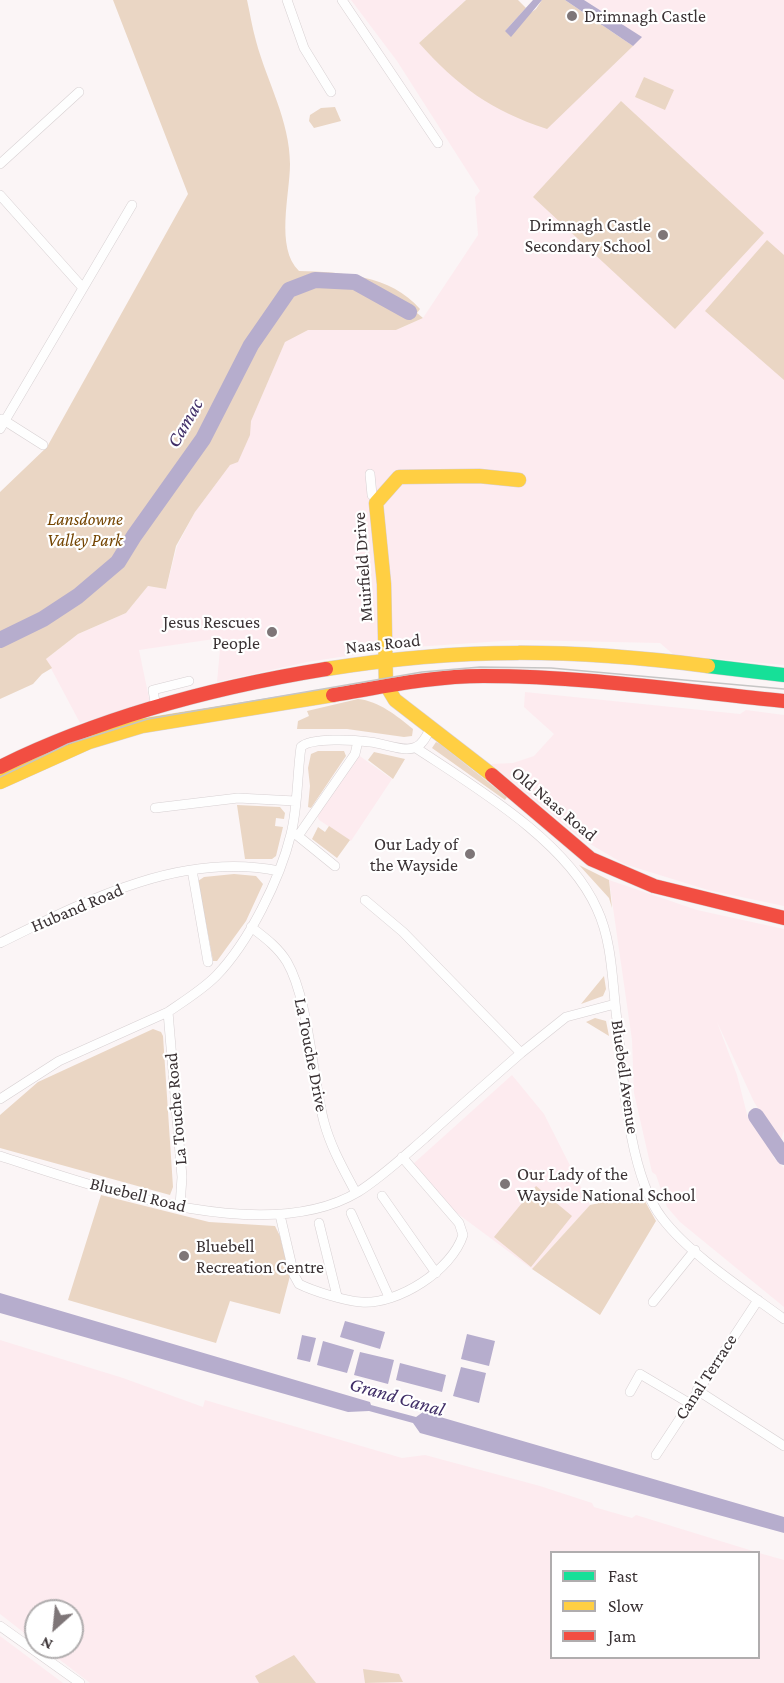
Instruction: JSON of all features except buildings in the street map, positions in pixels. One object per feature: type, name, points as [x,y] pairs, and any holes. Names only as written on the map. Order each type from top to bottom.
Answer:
[{"type":"main road","points":[[379,499],[399,477],[479,476],[519,480]]},
{"type":"main road","name":"Muirfield Drive","points":[[379,499],[375,507],[384,584],[385,661]]},
{"type":"main road","name":"Naas Road","points":[[0,767],[66,736],[111,720],[237,685],[385,661],[566,652],[784,675]]},
{"type":"main road","points":[[385,661],[386,685]]},
{"type":"main road","points":[[0,782],[73,748],[142,726],[417,681],[481,676],[546,678],[784,701]]},
{"type":"main road","points":[[405,708],[406,693],[417,681]]},
{"type":"main road","name":"Old Naas Road","points":[[386,685],[395,700],[519,798],[580,852],[622,874],[687,896],[784,918]]},
{"type":"street","points":[[287,0],[304,48],[331,92]]},
{"type":"street","points":[[342,0],[438,143]]},
{"type":"street","points":[[0,164],[79,92]]},
{"type":"street","points":[[0,195],[83,288]]},
{"type":"street","points":[[43,446],[2,423],[132,205]]},
{"type":"street","name":"Muirfield Drive","points":[[370,474],[372,495],[379,499]]},
{"type":"street","points":[[156,708],[153,690],[189,681]]},
{"type":"street","points":[[416,747],[430,729]]},
{"type":"street","points":[[0,1099],[59,1060],[168,1012],[216,975],[251,927],[295,835],[352,757],[358,741]]},
{"type":"street","name":"Bluebell Avenue","points":[[295,801],[301,747],[306,743],[358,741],[410,749],[416,747],[462,776],[507,810],[556,853],[586,888],[595,904],[608,946],[626,1105],[646,1185],[662,1218],[695,1250],[784,1320]]},
{"type":"street","points":[[155,808],[238,798],[295,801],[295,835]]},
{"type":"street","points":[[507,810],[519,798]]},
{"type":"street","points":[[295,835],[335,866]]},
{"type":"street","name":"Huband Road","points":[[0,944],[81,903],[155,878],[192,870],[233,865],[279,871]]},
{"type":"street","points":[[192,870],[208,962]]},
{"type":"street","points":[[365,900],[403,932],[521,1053]]},
{"type":"street","name":"La Touche Drive","points":[[251,927],[273,944],[297,983],[324,1121],[332,1146],[356,1193]]},
{"type":"street","name":"Bluebell Road","points":[[0,1156],[180,1206],[221,1213],[280,1215],[327,1206],[356,1193],[402,1157],[521,1053],[566,1017],[615,1004]]},
{"type":"street","name":"La Touche Road","points":[[168,1012],[182,1177],[180,1206]]},
{"type":"street","points":[[280,1215],[297,1281],[304,1286],[360,1302],[389,1297],[436,1274],[462,1240],[462,1230],[402,1157]]},
{"type":"street","points":[[382,1197],[436,1274]]},
{"type":"street","points":[[351,1213],[389,1297]]},
{"type":"street","points":[[319,1223],[337,1296]]},
{"type":"street","points":[[653,1302],[695,1250]]},
{"type":"street","name":"Canal Terrace","points":[[656,1455],[758,1300]]},
{"type":"street","points":[[630,1392],[640,1374],[689,1403]]},
{"type":"street","points":[[697,1390],[784,1446]]},
{"type":"street","points":[[0,1626],[80,1683]]},
{"type":"shaded area","points":[[351,0],[466,0],[419,43],[641,37],[584,0],[784,0],[784,665],[674,655],[660,643],[517,640],[400,648],[307,662],[217,682],[221,638],[139,650],[150,703],[80,723],[46,659],[78,634],[126,613],[148,586],[166,589],[177,546],[291,330],[396,330],[423,318],[478,235],[475,197],[480,191],[397,61]]},
{"type":"shaded area","points":[[533,0],[542,0],[511,37],[505,31]]},
{"type":"shaded area","points":[[565,0],[584,0],[642,37],[633,46]]},
{"type":"shaded area","points":[[525,692],[740,714],[746,710],[784,715],[784,906],[708,890],[624,864],[580,838],[491,764],[513,763],[534,756],[554,734],[524,707]]},
{"type":"shaded area","points":[[357,754],[392,779],[351,841],[319,820],[315,811]]},
{"type":"shaded area","points":[[609,880],[697,910],[784,929],[784,1131],[780,1142],[754,1102],[717,1022],[737,1075],[748,1118],[769,1143],[774,1158],[784,1168],[784,1307],[680,1222],[667,1207],[656,1175],[652,1172],[634,1093],[632,1040]]},
{"type":"shaded area","name":"Our Lady of the Wayside National School","points":[[512,1075],[544,1114],[590,1205],[532,1269],[446,1205],[413,1164]]},
{"type":"shaded area","points":[[0,1293],[370,1402],[371,1405],[416,1417],[423,1412],[784,1517],[784,1533],[420,1433],[413,1423],[369,1411],[348,1412],[0,1313]]},
{"type":"shaded area","points":[[345,1321],[385,1332],[380,1349],[340,1337]]},
{"type":"shaded area","points":[[467,1334],[495,1341],[489,1366],[461,1359]]},
{"type":"shaded area","points":[[302,1335],[316,1338],[310,1362],[297,1359]]},
{"type":"shaded area","points":[[0,1340],[123,1378],[203,1407],[205,1400],[402,1458],[425,1455],[540,1486],[592,1503],[594,1507],[632,1518],[636,1515],[753,1551],[550,1551],[550,1659],[760,1659],[760,1553],[784,1560],[784,1683],[90,1683],[59,1659],[84,1659],[84,1599],[24,1599],[24,1633],[0,1614]]},
{"type":"shaded area","points":[[323,1341],[354,1350],[347,1373],[317,1365]]},
{"type":"shaded area","points":[[360,1352],[394,1360],[388,1384],[354,1375]]},
{"type":"shaded area","points":[[400,1363],[446,1375],[442,1392],[396,1380]]},
{"type":"shaded area","points":[[461,1367],[486,1373],[479,1403],[453,1396]]},
{"type":"shaded area","points":[[0,1636],[24,1654],[24,1659],[31,1659],[63,1683],[0,1683]]},
{"type":"green space","name":"Lansdowne Valley Park","points":[[113,0],[247,0],[256,41],[282,117],[289,148],[286,235],[287,249],[292,261],[299,271],[348,274],[380,282],[408,298],[420,309],[417,313],[423,318],[396,330],[308,330],[285,342],[251,421],[250,435],[238,462],[230,465],[195,512],[176,546],[166,589],[148,586],[126,613],[78,634],[46,659],[52,668],[42,674],[33,684],[0,699],[0,492],[47,447],[188,194]]},
{"type":"green space","points":[[466,0],[518,0],[526,8],[505,31],[536,9],[542,0],[565,0],[633,46],[547,129],[509,114],[477,95],[447,72],[419,43]]},
{"type":"green space","points":[[644,77],[674,90],[665,110],[635,97]]},
{"type":"green space","points":[[621,101],[764,233],[675,329],[533,197]]},
{"type":"green space","points":[[335,107],[341,121],[314,128],[309,121],[310,115],[321,108]]},
{"type":"green space","points":[[767,240],[784,255],[784,380],[705,311]]},
{"type":"green space","points":[[358,699],[366,700],[394,714],[413,729],[412,736],[404,737],[347,729],[297,729],[298,721],[309,716],[307,711]]},
{"type":"green space","points":[[436,742],[507,797],[505,800],[432,748]]},
{"type":"green space","points":[[318,751],[344,751],[346,756],[311,808],[308,807],[310,786],[308,768],[311,754]]},
{"type":"green space","points":[[374,752],[405,759],[393,779],[368,760]]},
{"type":"green space","points":[[237,805],[280,807],[285,813],[284,819],[276,818],[275,826],[283,827],[276,856],[272,859],[245,859]]},
{"type":"green space","points":[[329,826],[350,840],[337,858],[312,839],[318,827],[325,832]]},
{"type":"green space","points":[[579,865],[609,880],[612,908],[609,898]]},
{"type":"green space","points":[[234,874],[256,876],[263,884],[246,921],[217,961],[213,961],[198,881],[204,877]]},
{"type":"green space","points":[[604,976],[606,989],[603,996],[581,1004]]},
{"type":"green space","points":[[595,1018],[606,1021],[609,1036],[586,1022]]},
{"type":"green space","points":[[153,1029],[161,1032],[163,1036],[173,1187],[170,1195],[0,1148],[0,1115],[38,1082]]},
{"type":"green space","points":[[536,1186],[572,1216],[531,1267],[494,1237]]},
{"type":"green space","points":[[641,1194],[656,1221],[600,1315],[532,1269],[590,1205]]},
{"type":"green space","name":"Bluebell Recreation Centre","points":[[101,1195],[209,1222],[275,1226],[280,1236],[290,1276],[280,1314],[230,1301],[216,1343],[68,1300]]},
{"type":"green space","points":[[294,1655],[316,1683],[259,1683],[255,1676]]},
{"type":"green space","points":[[363,1669],[399,1674],[403,1682],[365,1683]]},
{"type":"waterway","name":"Camac","points":[[0,640],[43,619],[78,596],[118,562],[203,439],[251,345],[289,290],[315,280],[355,282],[409,312]]},
{"type":"waterway","name":"Camac","points":[[756,1116],[784,1157]]},
{"type":"tram line","points":[[0,777],[68,744],[148,719],[422,672],[480,667],[551,668],[784,689]]},
{"type":"traffic: fast","points":[[708,666],[784,675]]},
{"type":"traffic: slow","points":[[492,775],[395,700],[386,685],[384,584],[376,503],[399,477],[479,476],[519,480]]},
{"type":"traffic: slow","points":[[326,669],[424,657],[517,653],[611,656],[708,666]]},
{"type":"traffic: slow","points":[[0,782],[89,742],[142,726],[333,695]]},
{"type":"traffic: jam","points":[[0,767],[78,733],[159,706],[242,685],[326,669]]},
{"type":"traffic: jam","points":[[333,695],[426,680],[483,676],[596,681],[784,701]]},
{"type":"traffic: jam","points":[[492,775],[591,859],[654,886],[784,918]]},
{"type":"place","name":"Drimnagh Castle","points":[[572,16]]},
{"type":"place","name":"Drimnagh Castle Secondary School","points":[[663,235]]},
{"type":"place","name":"Jesus Rescues People","points":[[272,632]]},
{"type":"place","name":"Our Lady of the Wayside","points":[[470,854]]},
{"type":"place","name":"Our Lady of the Wayside National School","points":[[505,1184]]},
{"type":"place","name":"Bluebell Recreation Centre","points":[[184,1256]]},
{"type":"water label","name":"Grand Canal","points":[[397,1397]]}]
